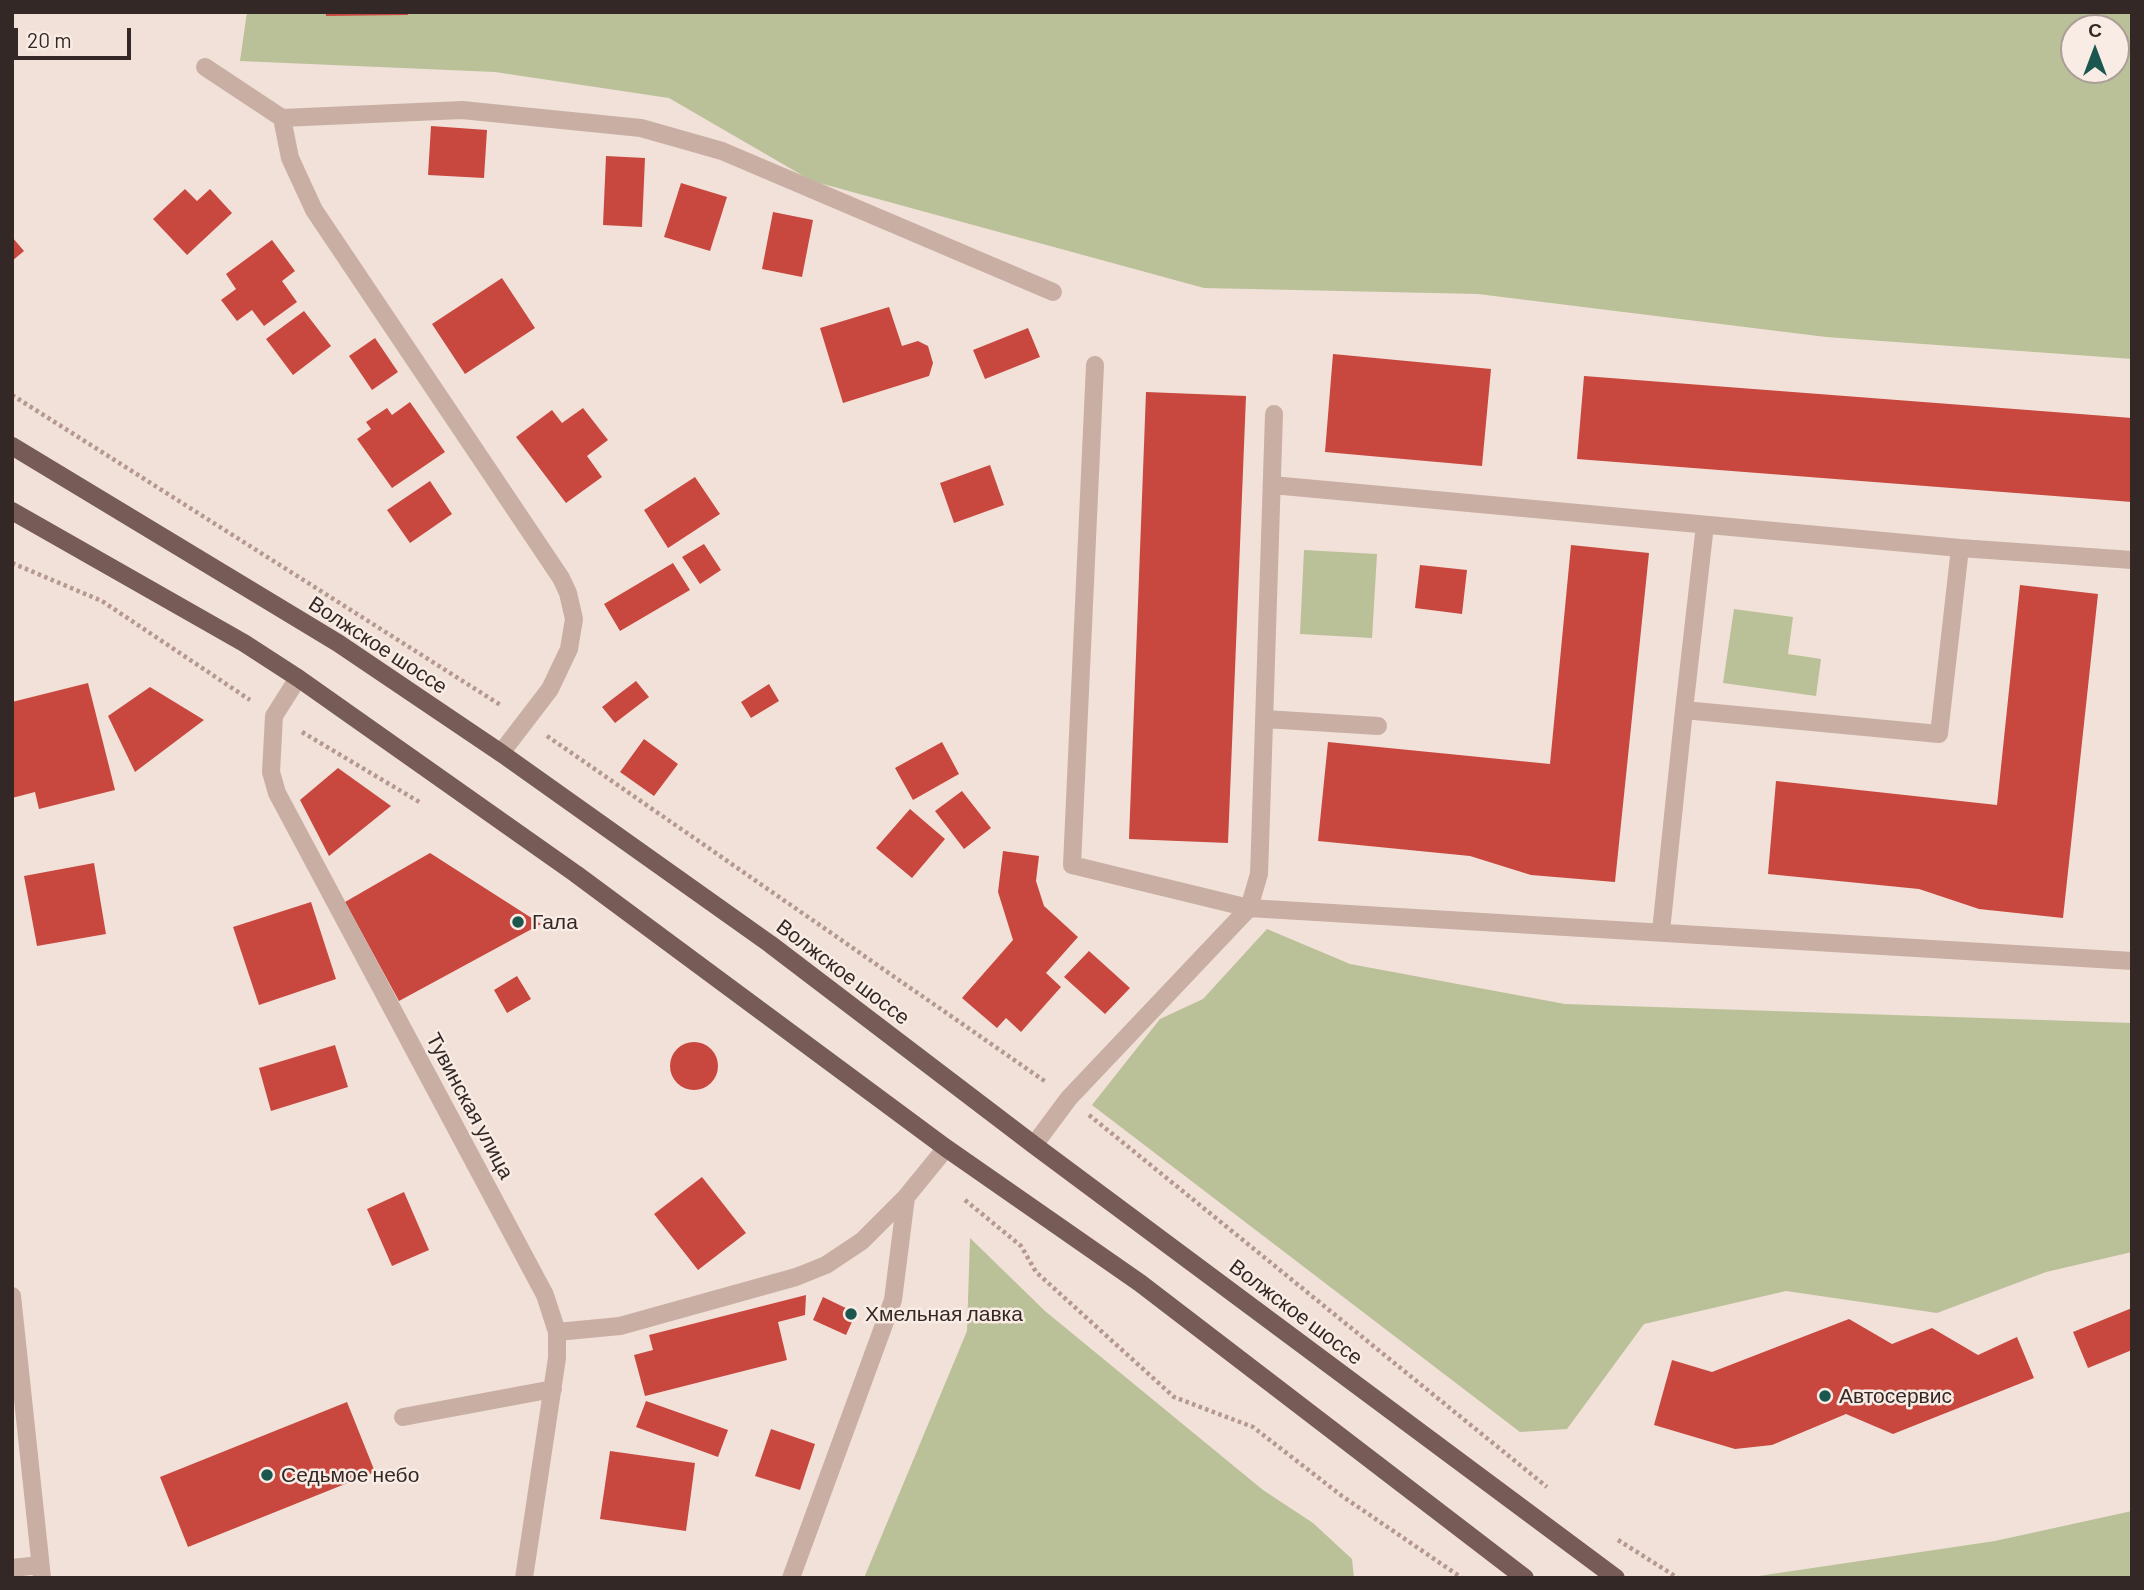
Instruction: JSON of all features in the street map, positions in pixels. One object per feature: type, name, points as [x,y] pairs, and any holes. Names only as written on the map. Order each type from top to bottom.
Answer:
[{"type":"main road","name":"Волжское шоссе","points":[[12,446],[338,643],[501,753],[770,944],[1034,1145],[1616,1578]]},
{"type":"main road","points":[[12,511],[232,636],[298,678],[576,874],[946,1148],[1140,1283],[1525,1578]]},
{"type":"street","points":[[205,67],[282,118],[461,110],[641,128],[722,151],[1053,292]]},
{"type":"street","points":[[282,118],[290,158],[314,210],[553,566],[568,593],[574,619],[569,649],[550,689],[501,753]]},
{"type":"street","points":[[1095,365],[1072,865],[1249,908],[2132,961]]},
{"type":"street","points":[[1034,1145],[1069,1098],[1249,908],[1259,874],[1274,414]]},
{"type":"street","points":[[1272,485],[1960,548],[2132,560]]},
{"type":"street","points":[[1661,931],[1705,525]]},
{"type":"street","points":[[1684,710],[1938,734],[1960,548]]},
{"type":"street","name":"Тувинская улица","points":[[298,678],[274,716],[271,772],[287,815],[540,1285],[557,1332],[553,1390],[524,1578]]},
{"type":"street","points":[[1265,719],[1378,726]]},
{"type":"street","points":[[557,1332],[620,1326],[816,1269],[853,1249],[906,1197],[946,1148]]},
{"type":"street","points":[[791,1578],[893,1300],[906,1197]]},
{"type":"street","points":[[12,1568],[41,1572],[13,1308]]},
{"type":"street","points":[[403,1417],[553,1390]]},
{"type":"path","points":[[12,395],[526,721],[1069,1098],[1549,1489]]},
{"type":"path","points":[[12,563],[102,601],[274,716],[427,807]]},
{"type":"path","points":[[929,1171],[1021,1246],[1036,1272],[1174,1397],[1253,1427],[1342,1496],[1462,1578]]},
{"type":"path","points":[[1614,1537],[1678,1578]]},
{"type":"green space","points":[[247,12],[2132,12],[2132,359],[1826,337],[1478,294],[1204,288],[812,181],[669,98],[495,72],[240,61]]},
{"type":"green space","points":[[1304,550],[1377,554],[1372,638],[1300,634]]},
{"type":"green space","points":[[1734,609],[1793,617],[1788,654],[1821,659],[1816,696],[1723,683]]},
{"type":"green space","points":[[1267,929],[1350,964],[1565,1004],[2132,1023],[2132,1252],[2046,1272],[1937,1313],[1786,1291],[1644,1324],[1567,1429],[1520,1432],[1092,1105],[1160,1019],[1203,999]]},
{"type":"green space","points":[[970,1238],[1045,1311],[1263,1490],[1313,1523],[1352,1559],[1354,1578],[864,1578],[967,1331]]},
{"type":"green space","points":[[2132,1511],[2132,1578],[1745,1578],[1995,1541]]},
{"type":"building","points":[[326,12],[408,12],[408,15],[326,16]]},
{"type":"building","points":[[431,126],[487,130],[484,178],[428,175]]},
{"type":"building","points":[[606,156],[645,158],[642,227],[603,225]]},
{"type":"building","points":[[681,183],[727,197],[710,251],[664,237]]},
{"type":"building","points":[[185,189],[197,201],[210,189],[232,213],[187,255],[153,219]]},
{"type":"building","points":[[773,212],[813,220],[802,277],[762,269]]},
{"type":"building","points":[[12,237],[24,251],[12,261]]},
{"type":"building","points":[[272,240],[295,271],[282,281],[297,302],[264,326],[252,310],[237,321],[221,300],[236,289],[226,274]]},
{"type":"building","points":[[502,278],[535,328],[465,374],[432,324]]},
{"type":"building","points":[[889,307],[902,346],[918,341],[928,346],[933,363],[929,376],[843,403],[820,328]]},
{"type":"building","points":[[304,311],[331,346],[293,375],[266,339]]},
{"type":"building","points":[[1028,328],[1040,357],[985,379],[973,350]]},
{"type":"building","points":[[375,338],[398,372],[372,390],[349,356]]},
{"type":"building","points":[[1333,354],[1491,369],[1482,466],[1325,452]]},
{"type":"building","points":[[1584,376],[2132,418],[2132,502],[1577,459]]},
{"type":"building","points":[[1146,392],[1246,396],[1228,843],[1129,839]]},
{"type":"building","points":[[410,402],[445,452],[392,488],[357,439],[371,429],[366,422],[387,408],[392,415]]},
{"type":"building","points":[[583,408],[608,440],[587,456],[602,477],[566,503],[516,437],[552,410],[562,423]]},
{"type":"building","points":[[990,465],[1004,505],[954,523],[940,483]]},
{"type":"building","points":[[695,477],[720,514],[668,548],[644,510]]},
{"type":"building","points":[[430,481],[452,514],[410,543],[387,510]]},
{"type":"building","points":[[704,544],[721,570],[700,584],[682,557]]},
{"type":"building","points":[[1571,545],[1649,553],[1615,882],[1531,875],[1470,856],[1318,841],[1328,742],[1550,764]]},
{"type":"building","points":[[673,563],[690,590],[620,631],[604,604]]},
{"type":"building","points":[[1420,565],[1467,570],[1462,614],[1415,608]]},
{"type":"building","points":[[2020,585],[2098,594],[2063,918],[1979,909],[1919,889],[1768,874],[1776,781],[1997,805]]},
{"type":"building","points":[[636,681],[649,697],[615,723],[602,707]]},
{"type":"building","points":[[88,683],[115,790],[39,809],[35,792],[12,798],[12,702]]},
{"type":"building","points":[[769,684],[779,701],[751,718],[741,702]]},
{"type":"building","points":[[150,687],[204,720],[135,772],[108,716]]},
{"type":"building","points":[[644,739],[678,764],[654,796],[620,772]]},
{"type":"building","points":[[942,742],[959,774],[913,800],[895,768]]},
{"type":"building","points":[[338,768],[391,806],[329,856],[300,800]]},
{"type":"building","points":[[962,791],[991,828],[964,849],[935,811]]},
{"type":"building","points":[[910,809],[945,839],[912,878],[876,848]]},
{"type":"building","points":[[1003,851],[1039,856],[1036,881],[1044,906],[1078,937],[1046,973],[1061,987],[1021,1032],[1006,1018],[997,1028],[962,998],[1013,940],[998,892]]},
{"type":"building","points":[[430,853],[541,924],[399,1001],[345,902]]},
{"type":"building","points":[[94,863],[106,934],[37,946],[24,876]]},
{"type":"building","points":[[311,902],[336,979],[259,1005],[233,927]]},
{"type":"building","points":[[1089,951],[1130,988],[1105,1014],[1064,977]]},
{"type":"building","points":[[517,976],[531,999],[507,1013],[494,990]]},
{"type":"building","points":[[694,1042],[711,1049],[718,1066],[711,1083],[694,1090],[677,1083],[670,1066],[677,1049]]},
{"type":"building","points":[[335,1045],[348,1087],[271,1111],[259,1068]]},
{"type":"building","points":[[702,1177],[746,1233],[698,1270],[654,1214]]},
{"type":"building","points":[[404,1192],[429,1250],[392,1266],[367,1209]]},
{"type":"building","points":[[806,1295],[805,1315],[778,1322],[787,1360],[645,1396],[634,1355],[653,1350],[649,1335]]},
{"type":"building","points":[[823,1297],[856,1313],[846,1335],[813,1320]]},
{"type":"building","points":[[2132,1308],[2132,1350],[2088,1368],[2073,1332]]},
{"type":"building","name":"Автосервис","points":[[1849,1319],[1892,1344],[1932,1328],[1978,1355],[2017,1337],[2034,1378],[1893,1434],[1846,1414],[1772,1445],[1735,1449],[1654,1425],[1672,1360],[1712,1372]]},
{"type":"building","points":[[646,1401],[728,1430],[718,1457],[636,1427]]},
{"type":"building","name":"Седьмое небо","points":[[347,1402],[375,1472],[188,1547],[160,1477]]},
{"type":"building","points":[[771,1429],[815,1444],[800,1490],[755,1476]]},
{"type":"building","points":[[610,1451],[695,1463],[686,1531],[600,1519]]},
{"type":"place","name":"Гала","points":[[518,922]]},
{"type":"place","name":"Хмельная лавка","points":[[851,1314]]},
{"type":"place","name":"Автосервис","points":[[1825,1396]]},
{"type":"place","name":"Седьмое небо","points":[[267,1475]]}]
